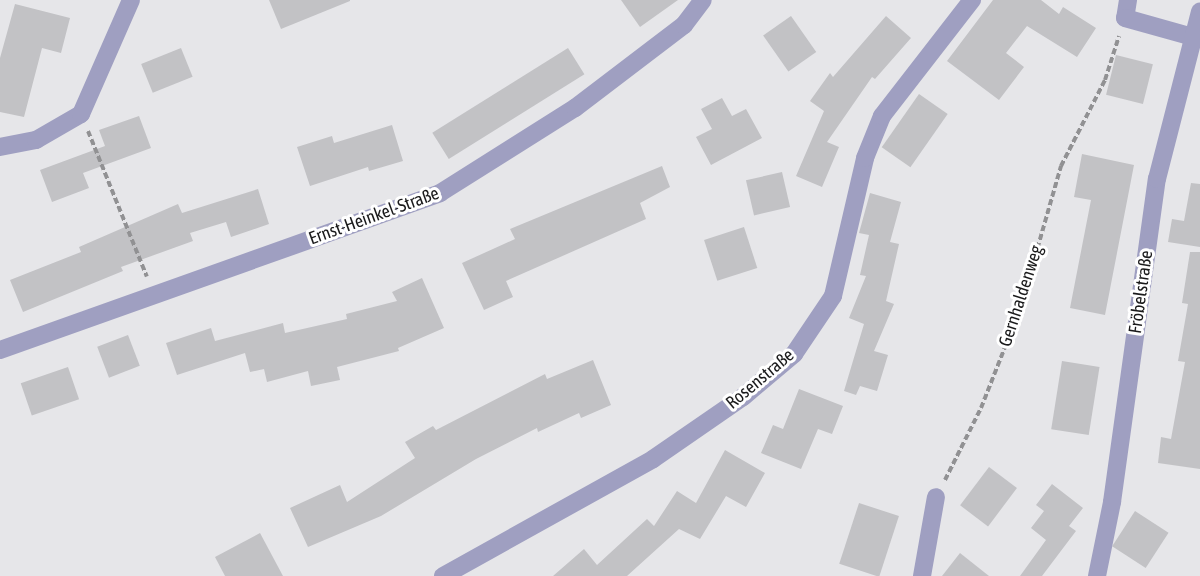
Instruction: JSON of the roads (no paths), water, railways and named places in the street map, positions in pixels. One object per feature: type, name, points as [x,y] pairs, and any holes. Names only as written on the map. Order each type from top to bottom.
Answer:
[{"type":"street","points":[[0,147],[36,140],[81,114],[130,0]]},
{"type":"street","name":"Ernst-Heinkel-Straße","points":[[0,350],[440,193],[575,108],[684,25],[703,0]]},
{"type":"street","name":"Rosenstraße","points":[[443,576],[653,459],[742,397],[794,354],[833,296],[865,158],[882,116],[972,0]]},
{"type":"street","points":[[1126,9],[1193,37]]},
{"type":"street","name":"Fröbelstraße","points":[[1097,576],[1112,502],[1157,179],[1200,11]]},
{"type":"street","points":[[922,576],[936,497]]}]
